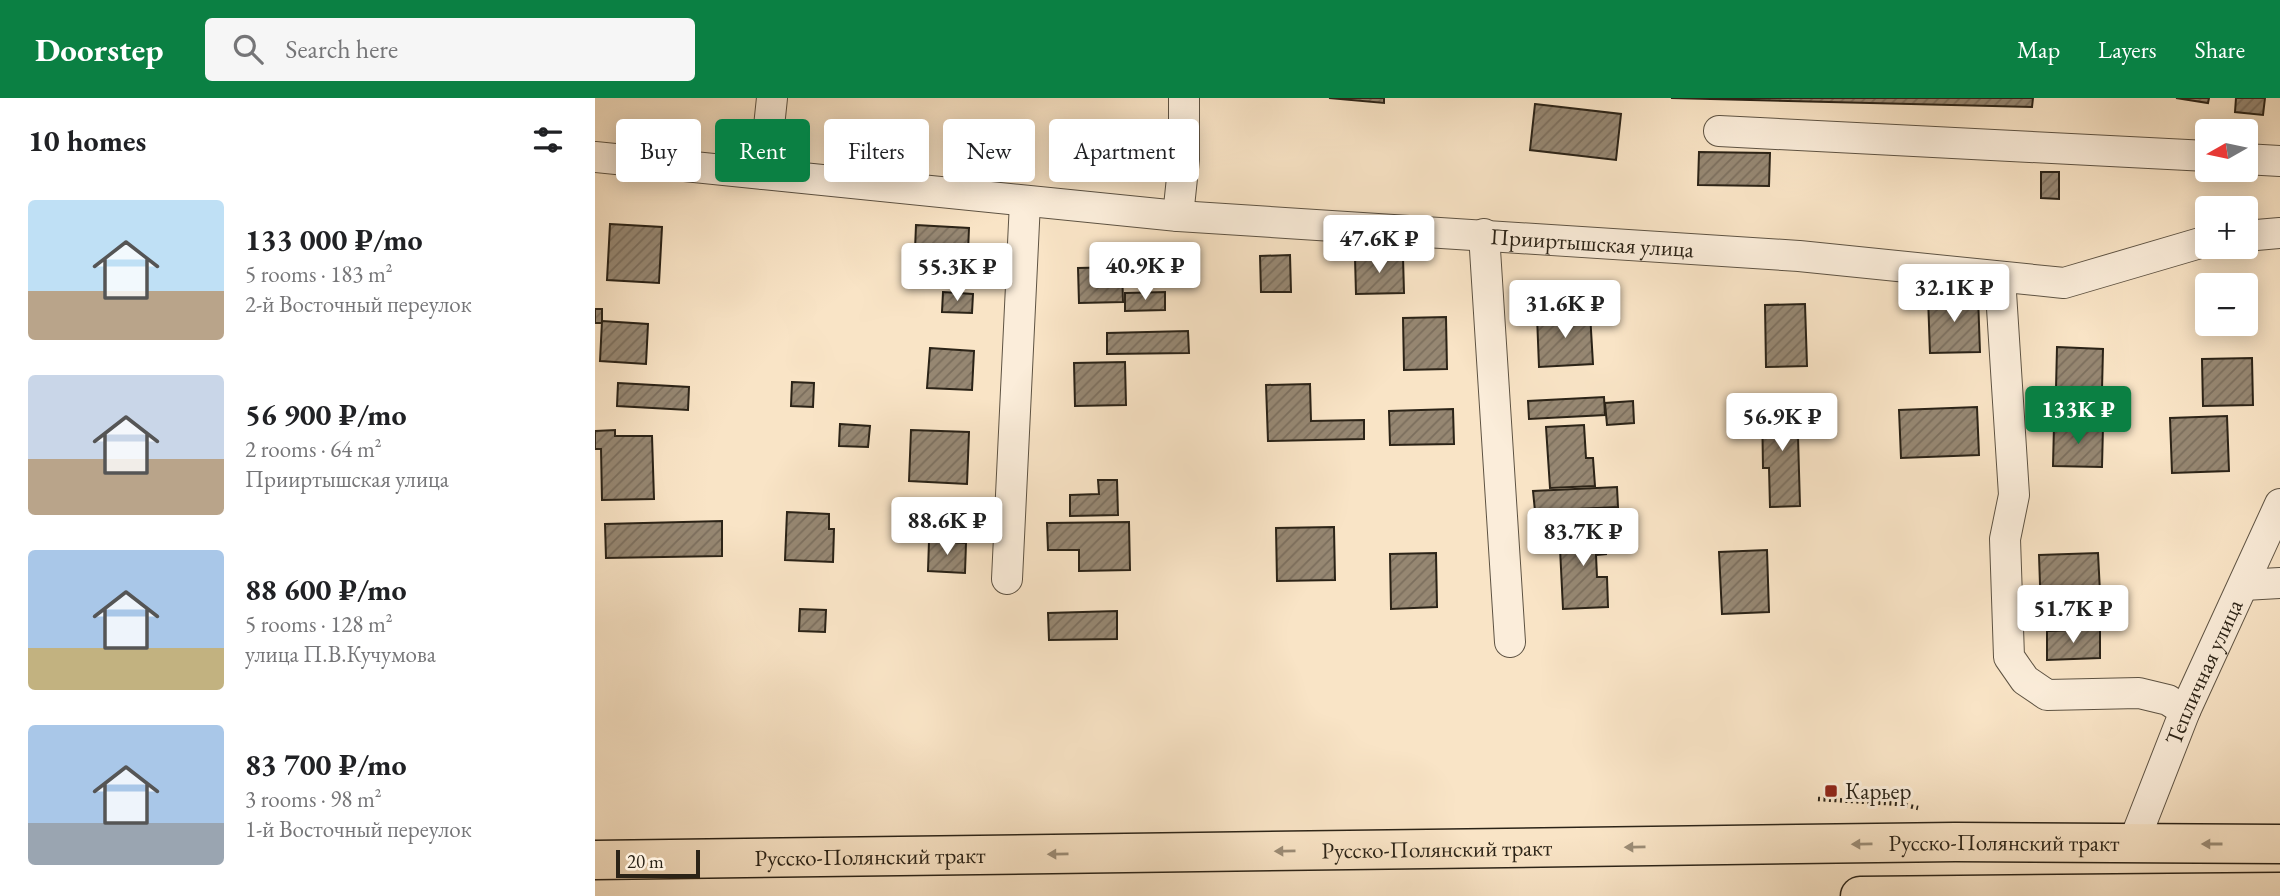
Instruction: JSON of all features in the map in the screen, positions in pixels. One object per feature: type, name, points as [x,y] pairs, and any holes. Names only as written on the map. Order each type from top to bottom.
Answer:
[{"type":"main road","name":"Русско-Полянский тракт","points":[[595,860],[1955,842],[2280,844]]},
{"type":"main road","points":[[1860,896],[2280,892]]},
{"type":"street","points":[[770,119],[772,98]]},
{"type":"street","points":[[1178,216],[1184,159],[1184,98]]},
{"type":"street","points":[[1719,131],[2195,155]]},
{"type":"street","name":"Прииртышская улица","points":[[595,157],[715,169]]},
{"type":"street","points":[[2258,160],[2280,161]]},
{"type":"street","name":"Прииртышская улица","points":[[810,179],[1178,216],[1799,256],[2064,283],[2195,245]]},
{"type":"street","points":[[1007,579],[1025,202]]},
{"type":"street","points":[[2258,235],[2280,233]]},
{"type":"street","points":[[1484,234],[1510,642]]},
{"type":"street","points":[[2000,277],[2014,495],[2005,539],[2009,657],[2025,680],[2047,695],[2139,693],[2168,700],[2185,712]]},
{"type":"street","name":"Тепличная улица","points":[[2133,844],[2185,712],[2280,504]]},
{"type":"street","points":[[2244,585],[2280,583]]},
{"type":"path","points":[[1818,799],[1901,804],[1927,810]]},
{"type":"building","points":[[1329,98],[1384,98],[1384,103]]},
{"type":"building","points":[[1671,98],[2033,98],[2032,107]]},
{"type":"building","points":[[2176,98],[2209,98],[2208,103]]},
{"type":"building","points":[[2236,98],[2265,98],[2263,115],[2235,112]]},
{"type":"building","points":[[1535,104],[1621,114],[1616,160],[1530,150]]},
{"type":"building","points":[[1699,152],[1770,153],[1769,186],[1698,185]]},
{"type":"building","points":[[2041,172],[2059,172],[2059,199],[2041,198]]},
{"type":"building","points":[[610,224],[662,227],[659,283],[607,280]]},
{"type":"building","points":[[916,225],[969,228],[967,276],[914,274]]},
{"type":"building","points":[[1290,255],[1291,292],[1261,292],[1260,256]]},
{"type":"building","points":[[1403,257],[1404,293],[1356,294],[1355,258]]},
{"type":"building","points":[[1122,267],[1123,302],[1079,303],[1078,268]]},
{"type":"building","points":[[943,292],[973,294],[972,313],[942,312]]},
{"type":"building","points":[[1165,292],[1165,310],[1125,311],[1125,293]]},
{"type":"building","points":[[1978,296],[1980,352],[1930,353],[1928,297]]},
{"type":"building","points":[[1805,304],[1807,366],[1766,367],[1765,305]]},
{"type":"building","points":[[595,309],[602,309],[602,323],[595,323]]},
{"type":"building","points":[[1590,313],[1593,364],[1539,367],[1537,316]]},
{"type":"building","points":[[1446,317],[1447,369],[1404,370],[1403,318]]},
{"type":"building","points":[[602,321],[648,324],[646,364],[600,361]]},
{"type":"building","points":[[1188,331],[1189,353],[1107,354],[1107,333]]},
{"type":"building","points":[[2057,347],[2103,349],[2102,390],[2056,389]]},
{"type":"building","points":[[930,348],[974,351],[972,390],[927,388]]},
{"type":"building","points":[[2252,358],[2253,405],[2203,406],[2202,359]]},
{"type":"building","points":[[1125,362],[1126,405],[1075,406],[1074,363]]},
{"type":"building","points":[[792,382],[814,383],[813,407],[791,406]]},
{"type":"building","points":[[618,383],[689,387],[688,410],[617,406]]},
{"type":"building","points":[[1310,384],[1311,421],[1364,420],[1364,439],[1268,441],[1266,385]]},
{"type":"building","points":[[1604,397],[1605,415],[1529,419],[1528,401]]},
{"type":"building","points":[[1633,401],[1634,423],[1607,425],[1605,403]]},
{"type":"building","points":[[1797,402],[1800,506],[1770,507],[1769,468],[1763,468],[1762,403]]},
{"type":"building","points":[[1977,407],[1979,455],[1901,458],[1899,410]]},
{"type":"building","points":[[1453,409],[1454,444],[1390,445],[1389,411]]},
{"type":"building","points":[[2227,416],[2229,471],[2172,473],[2170,418]]},
{"type":"building","points":[[840,424],[870,426],[868,447],[839,446]]},
{"type":"building","points":[[1584,425],[1586,458],[1593,458],[1595,486],[1550,488],[1546,427]]},
{"type":"building","points":[[2054,425],[2103,426],[2102,467],[2053,466]]},
{"type":"building","points":[[615,430],[615,436],[652,436],[654,499],[602,500],[601,449],[595,449],[595,431]]},
{"type":"building","points":[[911,430],[969,432],[967,484],[909,481]]},
{"type":"building","points":[[1098,480],[1117,480],[1118,515],[1070,516],[1070,495],[1099,494]]},
{"type":"building","points":[[1617,487],[1618,507],[1535,511],[1533,491]]},
{"type":"building","points":[[787,512],[829,514],[829,529],[834,529],[833,562],[785,560]]},
{"type":"building","points":[[722,521],[722,556],[606,558],[605,524]]},
{"type":"building","points":[[1129,522],[1130,570],[1079,571],[1079,550],[1048,550],[1047,523]]},
{"type":"building","points":[[1604,526],[1606,554],[1596,555],[1597,577],[1607,577],[1608,607],[1563,609],[1559,528]]},
{"type":"building","points":[[1334,527],[1335,580],[1277,581],[1276,528]]},
{"type":"building","points":[[929,541],[966,543],[965,573],[928,571]]},
{"type":"building","points":[[1767,550],[1769,612],[1722,614],[1719,552]]},
{"type":"building","points":[[1436,553],[1437,607],[1391,609],[1390,554]]},
{"type":"building","points":[[2098,553],[2101,612],[2041,614],[2039,555]]},
{"type":"building","points":[[800,609],[826,610],[825,632],[799,631]]},
{"type":"building","points":[[1117,611],[1117,639],[1049,640],[1048,613]]},
{"type":"building","points":[[2100,629],[2100,658],[2047,660],[2047,631]]},
{"type":"place","name":"Карьер","points":[[1831,791]]}]
